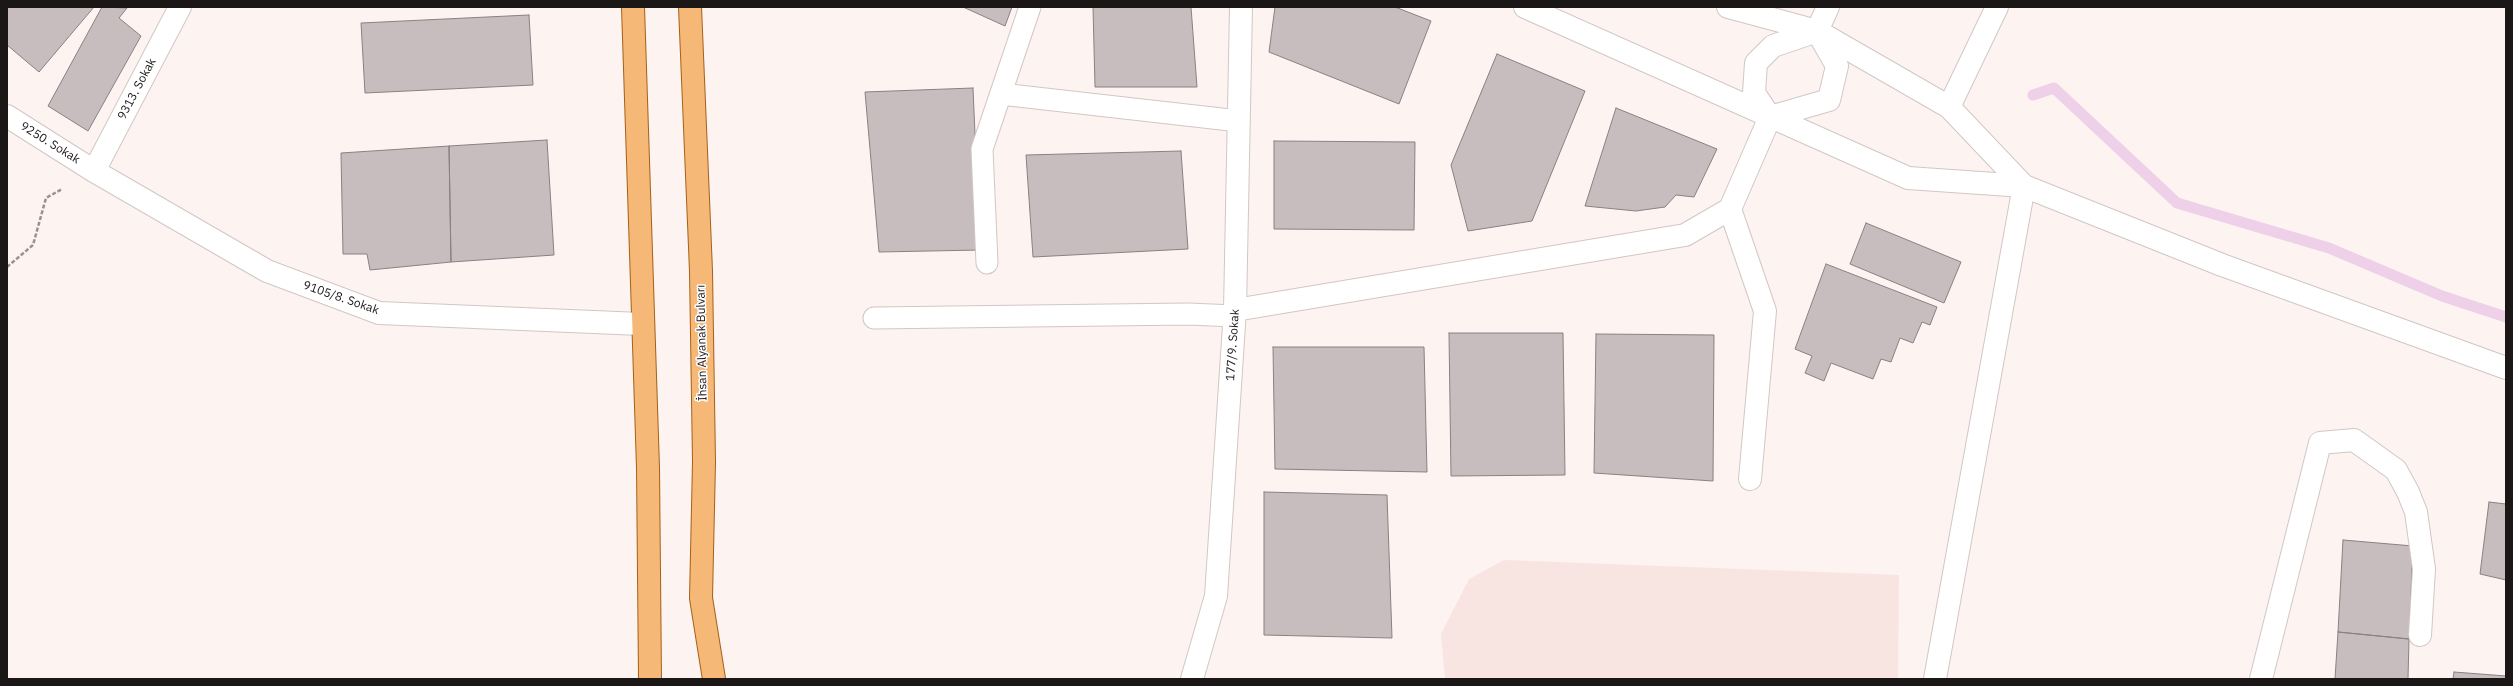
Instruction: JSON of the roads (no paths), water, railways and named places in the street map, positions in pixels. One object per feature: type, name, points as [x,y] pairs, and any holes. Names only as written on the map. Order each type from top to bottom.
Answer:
[{"type":"main road","points":[[633,7],[642,324],[648,468],[650,679]]},
{"type":"main road","name":"İhsan Alyanak Bulvarı","points":[[690,7],[701,271],[704,462],[701,598],[714,679]]},
{"type":"street","name":"9313. Sokak","points":[[94,171],[180,7]]},
{"type":"street","name":"177/9. Sokak","points":[[1192,679],[1216,596],[1235,313],[1241,7]]},
{"type":"street","points":[[1526,7],[1908,178],[2024,186],[2222,265],[2506,368]]},
{"type":"street","points":[[1728,7],[1817,31],[1949,107],[2024,186]]},
{"type":"street","points":[[1770,117],[1754,93],[1756,63],[1773,46],[1817,31],[1828,7]]},
{"type":"street","points":[[1949,107],[1996,7]]},
{"type":"street","points":[[1770,117],[1829,100],[1837,66],[1817,31]]},
{"type":"street","name":"9250. Sokak","points":[[7,116],[94,171]]},
{"type":"street","points":[[1235,313],[1685,235],[1730,209],[1770,117]]},
{"type":"street","name":"9105/8. Sokak","points":[[94,171],[267,271],[379,313],[642,324]]},
{"type":"street","points":[[1935,679],[2024,186]]},
{"type":"street","points":[[1730,209],[1765,311],[1750,479]]},
{"type":"street","points":[[2261,679],[2320,443],[2354,440],[2396,470],[2408,492],[2416,512],[2424,569],[2420,635]]},
{"type":"lane","points":[[987,263],[982,149],[1030,7]]},
{"type":"lane","points":[[1001,94],[1239,121]]},
{"type":"lane","points":[[874,318],[1235,313]]},
{"type":"waterway","points":[[2033,95],[2054,88],[2177,203],[2329,248],[2442,296],[2506,317]]}]
